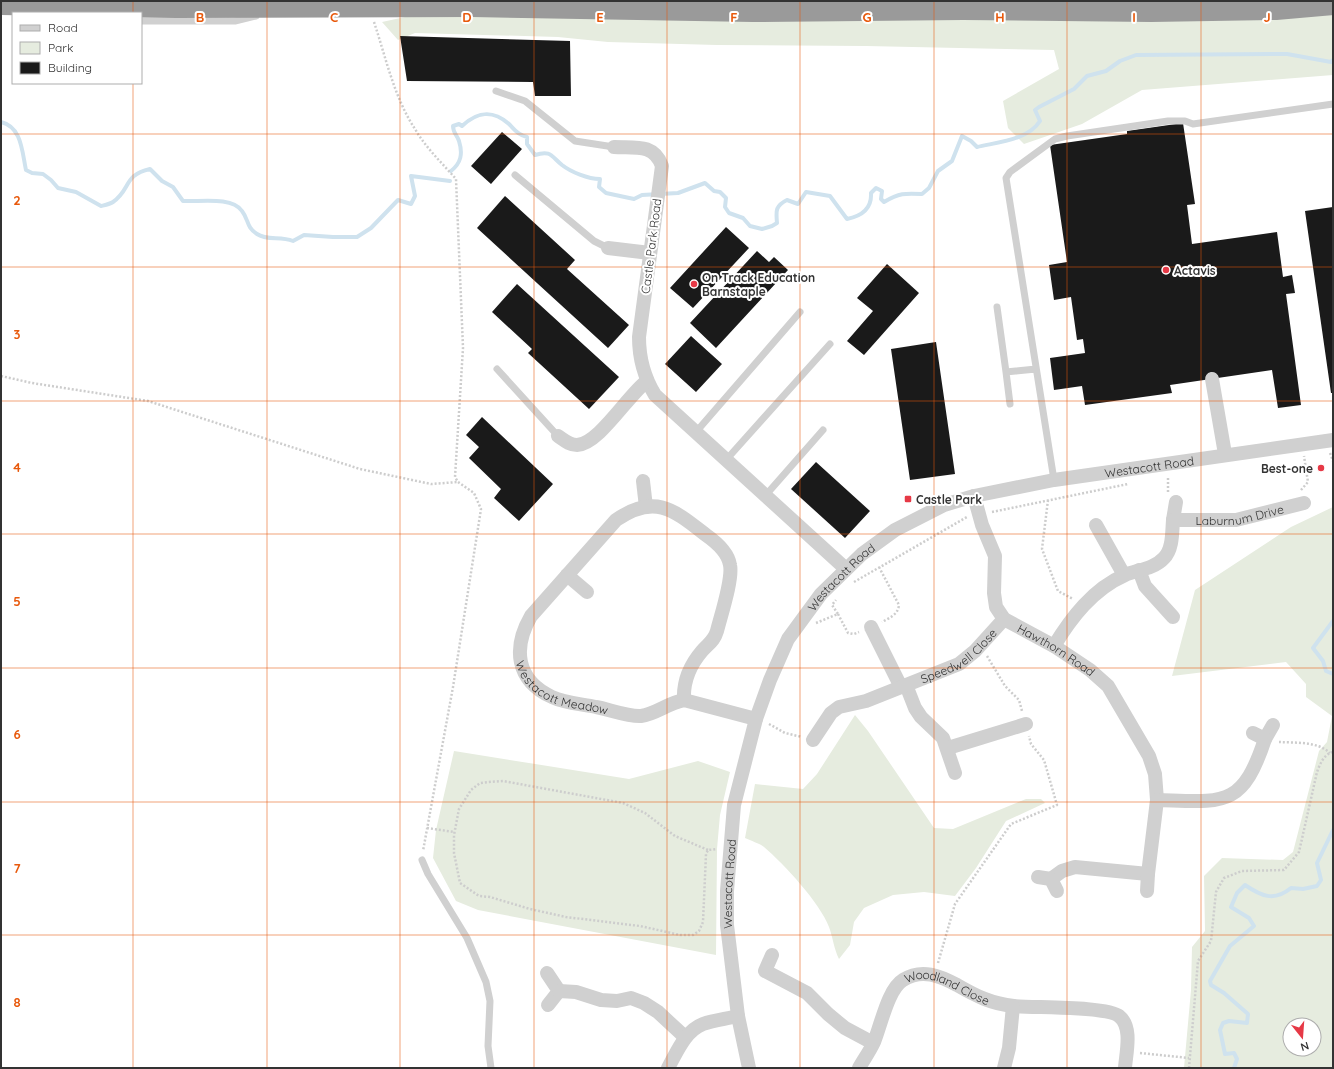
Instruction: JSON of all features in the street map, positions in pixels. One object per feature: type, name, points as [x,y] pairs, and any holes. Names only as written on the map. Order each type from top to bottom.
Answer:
[{"type":"highway","points":[[1,4],[38,9],[320,8],[476,4],[1151,11],[1276,9],[1333,4]]},
{"type":"street","name":"Castle Park Road","points":[[614,147],[646,148],[659,157],[662,166],[656,204],[639,352],[647,382],[655,395],[846,569]]},
{"type":"street","points":[[608,248],[650,253]]},
{"type":"street","points":[[1212,379],[1225,454]]},
{"type":"street","points":[[558,436],[569,444],[579,445],[592,440],[647,382]]},
{"type":"street","name":"Westacott Road","points":[[749,1068],[738,1016],[727,925],[730,848],[734,804],[760,720],[770,680],[788,640],[821,594],[862,554],[895,530],[944,505],[974,496],[1054,480],[1225,454],[1333,440]]},
{"type":"street","points":[[643,482],[646,507]]},
{"type":"street","name":"Hawthorn Road","points":[[974,496],[979,514],[995,556],[994,593],[996,607],[1004,619],[1054,646],[1090,670],[1108,686],[1149,756],[1155,774],[1157,800],[1147,891]]},
{"type":"street","points":[[1054,646],[1067,625],[1084,605],[1107,585],[1124,575],[1154,565],[1165,558],[1170,549],[1176,502]]},
{"type":"street","name":"Laburnum Drive","points":[[1173,520],[1236,520],[1304,503]]},
{"type":"street","name":"Westacott Meadow","points":[[646,507],[665,508],[677,512],[726,553],[730,565],[718,631],[713,641],[703,650],[693,663],[687,675],[684,700],[674,702],[656,712],[640,716],[553,698],[529,681],[520,657],[519,646],[523,630],[531,616],[568,575],[616,520],[629,511],[646,507]]},
{"type":"street","points":[[1096,525],[1124,575]]},
{"type":"street","points":[[1139,570],[1145,586],[1174,617]]},
{"type":"street","points":[[568,575],[587,592]]},
{"type":"street","name":"Speedwell Close","points":[[813,740],[831,713],[839,707],[866,701],[959,664],[981,645],[1004,619]]},
{"type":"street","name":"Speedwell Close","points":[[871,627],[921,718],[943,738],[948,748],[955,773]]},
{"type":"street","points":[[684,700],[760,720]]},
{"type":"street","points":[[948,748],[1026,724]]},
{"type":"street","points":[[1157,800],[1210,802],[1224,799],[1235,793],[1258,762],[1259,736],[1273,725]]},
{"type":"street","points":[[1049,882],[1062,871],[1075,867],[1148,874]]},
{"type":"street","points":[[772,955],[765,971],[807,993],[828,1014],[845,1028],[873,1043]]},
{"type":"street","points":[[548,973],[559,991]]},
{"type":"street","name":"Woodland Close","points":[[859,1068],[873,1043],[895,987],[912,975],[934,974],[980,998],[1013,1006],[1087,1009],[1113,1013],[1120,1016],[1126,1025],[1125,1068]]},
{"type":"street","points":[[559,991],[576,992],[600,1000],[617,1001],[631,998],[644,1003],[658,1012],[685,1037]]},
{"type":"street","points":[[548,1005],[559,991]]},
{"type":"street","points":[[1004,1068],[1009,1048],[1013,1006]]},
{"type":"street","points":[[668,1068],[685,1037],[703,1024],[738,1016]]},
{"type":"lane","points":[[142,20],[234,22],[264,13],[320,8]]},
{"type":"lane","points":[[496,91],[525,101],[575,141],[614,147]]},
{"type":"lane","points":[[1054,480],[1006,178],[1010,172],[1055,139],[1168,121],[1185,120],[1193,124],[1333,104]]},
{"type":"lane","points":[[515,175],[594,241],[608,248]]},
{"type":"lane","points":[[997,307],[1010,404]]},
{"type":"lane","points":[[696,432],[800,312]]},
{"type":"lane","points":[[726,460],[830,344]]},
{"type":"lane","points":[[497,369],[558,436]]},
{"type":"lane","points":[[1006,372],[1036,369]]},
{"type":"lane","points":[[765,496],[824,430]]},
{"type":"lane","points":[[422,860],[428,874],[467,938],[486,982],[490,1001],[488,1046],[491,1068]]},
{"type":"path","points":[[369,7],[385,62],[397,94],[414,129],[456,179],[463,348],[455,477],[458,482],[474,493],[481,509],[480,525],[422,860]]},
{"type":"path","points":[[1,376],[32,383],[148,401],[360,469],[431,484],[458,482]]},
{"type":"path","points":[[1323,453],[1330,452],[1333,461]]},
{"type":"path","points":[[1296,457],[1310,455]]},
{"type":"path","points":[[1304,456],[1308,482],[1301,490],[1304,503]]},
{"type":"path","points":[[1161,478],[1176,476]]},
{"type":"path","points":[[851,584],[964,517],[1131,484]]},
{"type":"path","points":[[1048,500],[1042,549],[1058,591],[1084,605]]},
{"type":"path","points":[[841,594],[832,605],[848,632],[854,634],[893,616],[898,610],[899,605],[880,567]]},
{"type":"path","points":[[813,625],[838,614]]},
{"type":"path","points":[[934,974],[955,904],[1011,824],[1057,805],[1044,760],[1031,744],[1019,700],[1005,686],[981,645]]},
{"type":"path","points":[[760,720],[785,733],[813,740]]},
{"type":"path","points":[[766,730],[769,724]]},
{"type":"path","points":[[1189,1068],[1198,961],[1211,941],[1217,891],[1224,878],[1242,871],[1284,870],[1299,854],[1320,762],[1331,752],[1312,744],[1276,742],[1259,736]]},
{"type":"path","points":[[708,850],[704,866],[703,922],[699,931],[693,935],[680,935],[633,925],[566,917],[530,909],[490,897],[479,896],[460,883],[454,853],[454,832],[459,809],[471,790],[480,784],[503,781],[623,803],[646,813],[675,836],[708,850],[730,848]]},
{"type":"path","points":[[427,828],[454,832]]},
{"type":"path","points":[[1126,1051],[1189,1058]]},
{"type":"green space","points":[[1333,12],[1333,75],[1142,90],[1082,124],[1024,144],[1008,128],[1003,101],[1059,69],[1054,50],[866,46],[717,45],[608,42],[558,37],[415,33],[398,40],[382,22],[405,17]]},
{"type":"green space","points":[[1333,507],[1333,1068],[1184,1068],[1191,990],[1192,947],[1205,931],[1204,876],[1222,858],[1283,860],[1293,852],[1319,751],[1327,742],[1332,716],[1306,697],[1306,684],[1286,662],[1172,676],[1195,590],[1291,527]]},
{"type":"green space","points":[[855,715],[868,731],[934,828],[953,829],[1026,799],[1041,799],[1045,803],[1006,821],[976,868],[955,896],[924,892],[893,895],[864,908],[854,922],[850,945],[839,959],[829,927],[824,917],[801,884],[764,847],[745,838],[755,784],[803,789],[817,774]]},
{"type":"green space","points":[[454,751],[629,779],[698,761],[730,772],[720,815],[717,849],[716,955],[478,910],[456,901],[433,858],[436,830]]},
{"type":"building","points":[[400,36],[570,41],[571,96],[535,96],[533,82],[407,81]]},
{"type":"building","name":"Actavis","points":[[1183,123],[1195,204],[1187,205],[1192,244],[1277,232],[1283,277],[1292,275],[1295,293],[1286,294],[1301,405],[1278,408],[1272,370],[1170,385],[1172,393],[1085,405],[1082,386],[1054,390],[1050,358],[1085,353],[1083,339],[1077,340],[1071,297],[1054,300],[1049,265],[1067,262],[1050,145],[1127,134],[1127,131]]},
{"type":"building","points":[[502,132],[522,149],[491,184],[471,166]]},
{"type":"building","points":[[505,196],[575,260],[567,269],[629,325],[608,348],[477,228]]},
{"type":"building","points":[[1333,207],[1333,393],[1331,393],[1305,211]]},
{"type":"building","points":[[726,227],[749,248],[693,308],[670,288]]},
{"type":"building","points":[[757,251],[769,262],[774,257],[788,270],[716,348],[690,323]]},
{"type":"building","points":[[887,264],[919,293],[864,355],[847,341],[873,311],[857,298]]},
{"type":"building","points":[[517,284],[619,377],[589,409],[528,353],[532,349],[492,312]]},
{"type":"building","points":[[691,336],[722,364],[696,392],[665,364]]},
{"type":"building","points":[[936,342],[955,474],[910,480],[891,349]]},
{"type":"building","points":[[482,417],[553,484],[519,521],[494,498],[501,489],[469,458],[479,447],[466,435]]},
{"type":"building","points":[[816,462],[870,511],[845,538],[791,489]]},
{"type":"waterway","points":[[451,171],[457,165],[461,154],[459,141],[454,132],[453,126],[459,124],[462,126],[479,115],[491,114],[503,119],[519,134],[527,137],[527,144],[535,155],[544,153],[548,154],[575,173],[590,178],[600,179],[599,187],[606,193],[634,199],[642,195],[678,193],[705,183],[714,191],[720,192],[726,198],[725,207],[729,213],[743,218],[750,226],[762,229],[777,223],[777,209],[780,204],[787,200],[798,204],[806,192],[830,196],[847,219],[857,216],[865,211],[870,203],[871,193],[876,188],[882,191],[881,199],[884,202],[902,194],[922,194],[929,188],[938,171],[952,161],[962,136],[971,141],[977,147],[1003,142],[1020,136],[1035,127],[1040,121],[1035,110],[1039,107],[1074,89],[1087,76],[1106,71],[1120,61],[1136,55],[1287,54],[1331,62],[1333,60]]},
{"type":"waterway","points":[[1,122],[13,129],[17,135],[22,148],[26,170],[32,173],[43,174],[58,188],[76,192],[101,206],[109,204],[119,197],[135,175],[150,169],[162,181],[173,187],[183,201],[215,201],[231,203],[237,206],[244,214],[251,229],[257,234],[269,238],[293,241],[304,235],[357,237],[371,228],[398,200],[411,204],[415,196],[411,176],[450,181]]},
{"type":"waterway","points":[[1333,621],[1313,648],[1323,661],[1326,671],[1333,674]]},
{"type":"waterway","points":[[1234,1068],[1237,1059],[1234,1053],[1225,1054],[1220,1030],[1223,1023],[1229,1021],[1247,1023],[1248,1014],[1224,993],[1211,985],[1210,981],[1230,946],[1254,926],[1249,918],[1231,907],[1237,893],[1245,885],[1268,896],[1279,895],[1291,888],[1303,889],[1317,886],[1321,880],[1317,863],[1333,830]]},
{"type":"place","name":"Actavis","points":[[1166,270]]},
{"type":"place","name":"On Track Education Barnstaple","points":[[694,284]]},
{"type":"place","name":"Best-one","points":[[1321,468]]},
{"type":"place","name":"Castle Park","points":[[908,499]]}]
